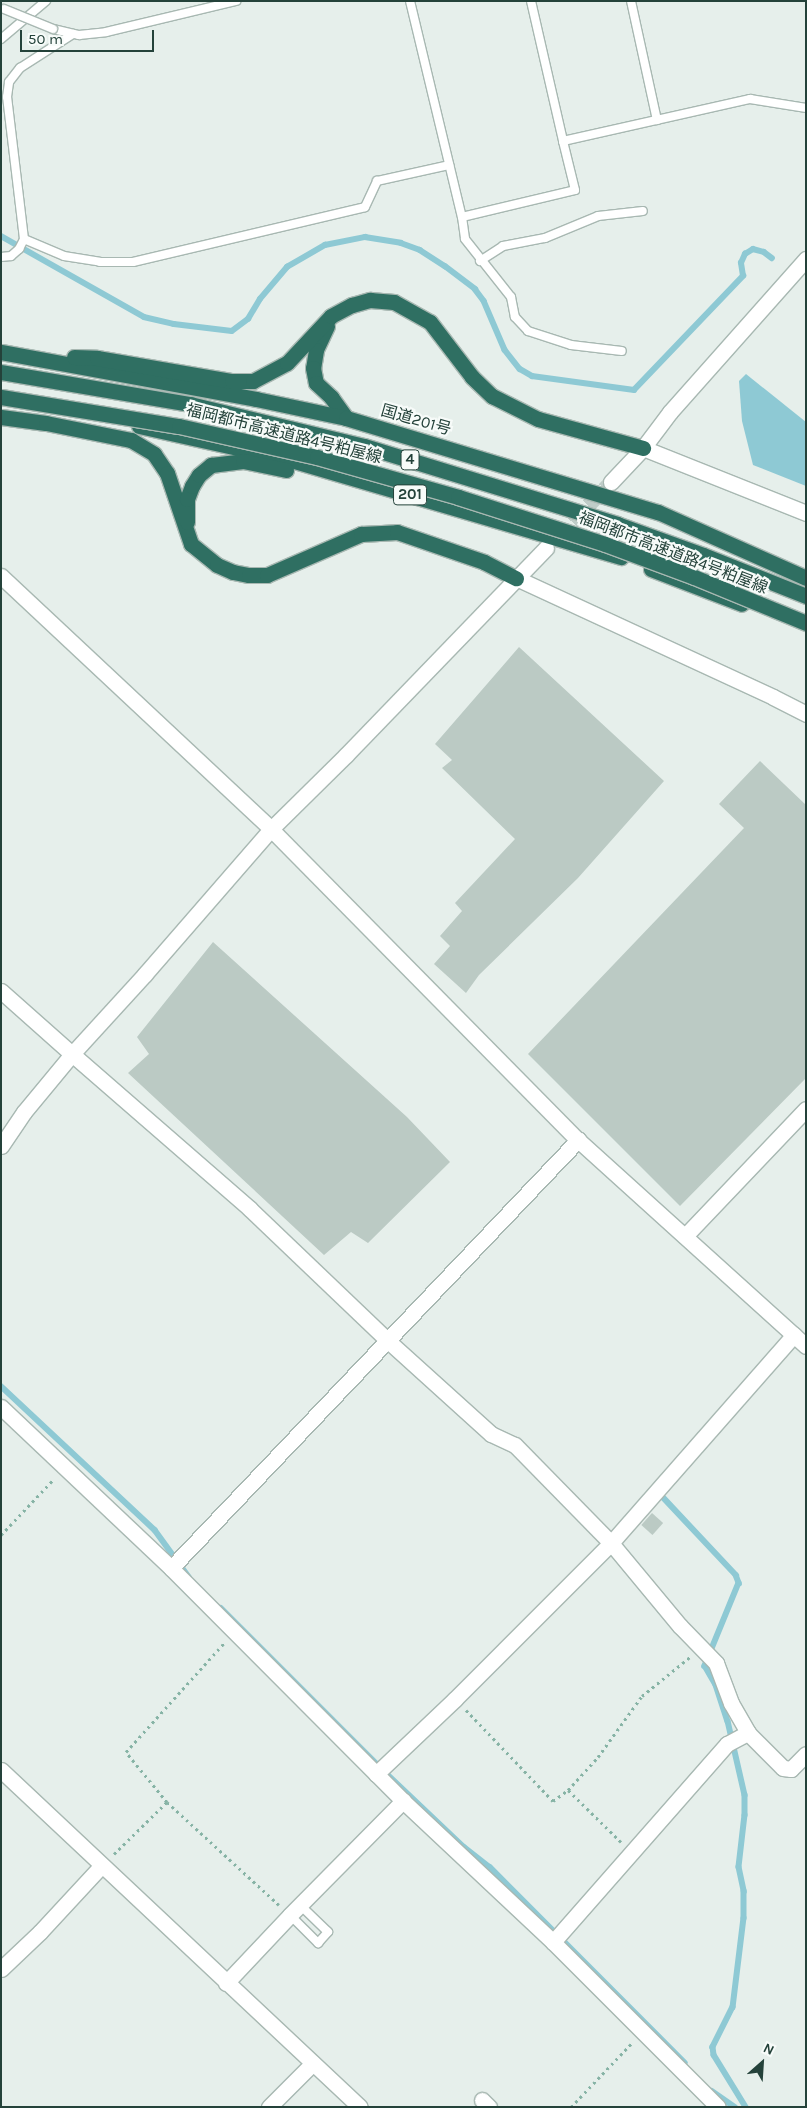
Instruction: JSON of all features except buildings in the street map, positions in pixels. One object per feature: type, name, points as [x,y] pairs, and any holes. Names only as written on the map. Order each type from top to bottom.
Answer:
[{"type":"highway","points":[[7,353],[97,358],[232,381],[253,381],[287,363],[331,316],[352,305],[370,300],[394,302],[430,322],[472,378],[492,396],[538,419],[643,448]]},
{"type":"highway","points":[[331,316],[316,350],[313,368],[316,382],[346,418]]},
{"type":"highway","name":"国道201号","points":[[7,353],[346,418],[658,512],[806,578]]},
{"type":"highway","name":"福岡都市高速道路4号粕屋線","points":[[1,372],[190,404],[364,446],[617,524],[704,555],[806,596]]},
{"type":"highway","name":"福岡都市高速道路4号粕屋線","points":[[1,397],[179,426],[326,460],[458,497],[605,544],[694,577],[806,623]]},
{"type":"highway","name":"201","points":[[1,403],[28,405],[291,460],[619,556],[806,630]]},
{"type":"highway","points":[[1,417],[46,423],[131,440],[154,454],[167,473],[192,544],[217,565],[249,575],[267,574],[361,534],[397,532],[484,562],[516,578]]},
{"type":"highway","points":[[187,531],[187,499],[199,474],[210,465],[243,461],[278,468],[377,495],[532,530]]},
{"type":"street","points":[[611,482],[643,448],[670,412],[806,259]]},
{"type":"street","points":[[643,448],[806,513]]},
{"type":"street","points":[[1,1146],[24,1112],[72,1054],[271,829],[346,755],[546,548]]},
{"type":"street","points":[[1,576],[271,829],[578,1140],[806,1346]]},
{"type":"street","points":[[516,578],[806,714]]},
{"type":"street","points":[[5,1001],[72,1054],[250,1209],[387,1340],[491,1434],[514,1445],[611,1543],[701,1650],[716,1663],[731,1703],[748,1733],[783,1768],[791,1769],[806,1754]]},
{"type":"street","points":[[685,1236],[806,1109]]},
{"type":"street","points":[[172,1568],[578,1140]]},
{"type":"street","points":[[376,1774],[455,1699],[611,1543],[794,1335]]},
{"type":"street","points":[[1,1407],[172,1568],[403,1801],[553,1942],[718,2107]]},
{"type":"street","points":[[553,1942],[727,1744],[748,1733]]},
{"type":"street","points":[[1,1770],[360,2107]]},
{"type":"street","points":[[226,1983],[403,1801]]},
{"type":"street","points":[[1,1969],[40,1932],[102,1865]]},
{"type":"street","points":[[269,2107],[313,2063]]},
{"type":"lane","points":[[1,39],[46,1]]},
{"type":"lane","points":[[3,8],[53,29],[73,34],[106,32],[236,1]]},
{"type":"lane","points":[[410,1],[462,217],[464,239],[511,297],[515,317],[528,331],[571,345],[622,351]]},
{"type":"lane","points":[[462,217],[575,190],[531,1]]},
{"type":"lane","points":[[631,1],[657,120]]},
{"type":"lane","points":[[1,257],[11,256],[19,249],[24,239],[7,97],[10,82],[20,68],[73,34]]},
{"type":"lane","points":[[563,142],[750,99],[806,108]]},
{"type":"lane","points":[[24,239],[64,256],[100,262],[133,262],[365,206],[377,181],[449,165]]},
{"type":"lane","points":[[480,261],[503,246],[545,238],[598,216],[642,211]]},
{"type":"lane","points":[[295,1910],[328,1932],[318,1943],[295,1910]]},
{"type":"path","points":[[1,1535],[65,1468]]},
{"type":"path","points":[[235,1631],[126,1752],[167,1802],[295,1910]]},
{"type":"path","points":[[455,1699],[553,1801],[568,1790],[598,1757],[642,1696],[701,1650]]},
{"type":"path","points":[[568,1790],[632,1852]]},
{"type":"path","points":[[102,1865],[167,1802]]},
{"type":"path","points":[[571,2107],[644,2031]]},
{"type":"water","points":[[746,374],[806,422],[806,486],[753,465],[742,421],[739,381]]},
{"type":"waterway","points":[[1,236],[144,317],[174,324],[232,331],[248,319],[260,299],[287,267],[325,245],[365,237],[401,243],[420,250],[475,289],[484,301],[505,350],[520,369],[532,376],[634,390],[743,276],[741,263],[745,254],[753,249],[764,252],[772,258]]},
{"type":"waterway","points":[[1,1386],[155,1530],[189,1577]]},
{"type":"waterway","points":[[661,1495],[736,1575],[739,1583],[705,1666],[716,1685],[728,1721],[745,1795],[745,1815],[739,1867],[744,1891],[744,1918],[733,2007],[713,2047],[714,2055],[746,2107]]},
{"type":"waterway","points":[[221,1608],[386,1773],[464,1847],[490,1867],[685,2063]]},
{"type":"waterway","points":[[712,2091],[735,2107]]},
{"type":"tunnel","points":[[556,538],[611,482]]}]
